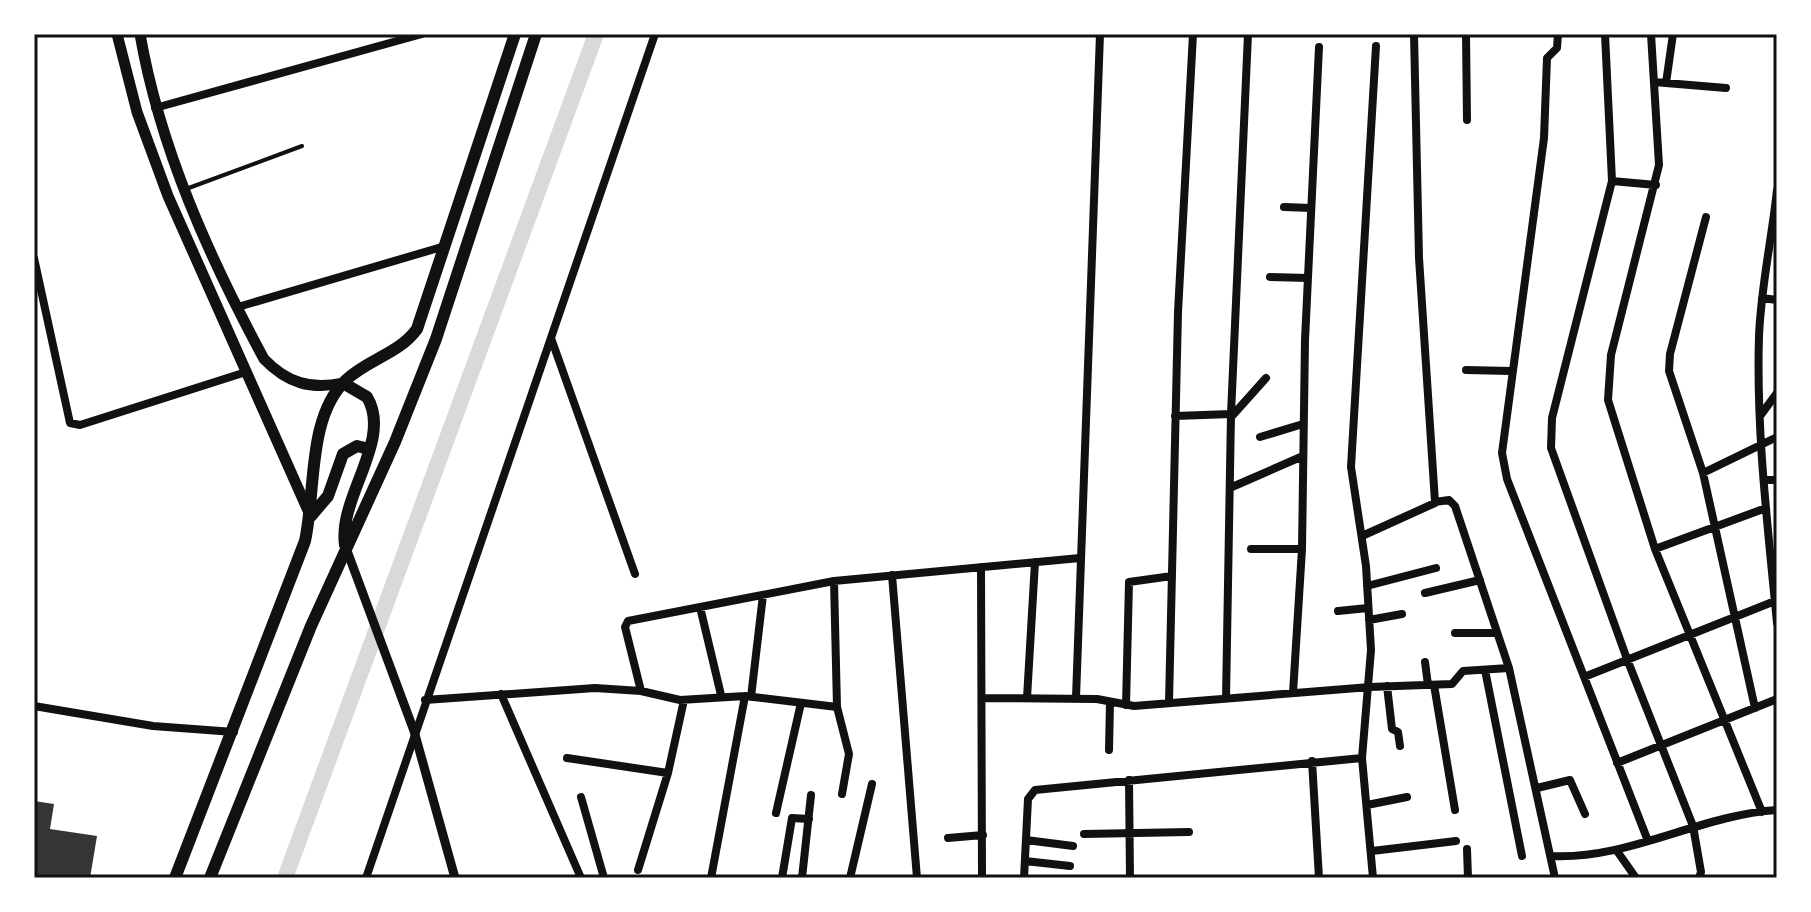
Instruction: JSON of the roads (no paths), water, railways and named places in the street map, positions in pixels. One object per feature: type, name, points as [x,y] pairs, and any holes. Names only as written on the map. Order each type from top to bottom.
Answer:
[{"type":"highway","points":[[175,878],[301,554],[311,516],[315,451],[321,424],[333,395],[343,383],[411,337],[421,320],[515,34]]},
{"type":"highway","points":[[210,878],[436,339],[536,34]]},
{"type":"highway","points":[[343,383],[361,391],[372,406],[375,424],[345,522],[346,548]]},
{"type":"highway","points":[[311,516],[328,496],[343,454],[357,446],[369,449]]},
{"type":"main road","points":[[117,34],[137,112],[168,196],[311,516]]},
{"type":"main road","points":[[140,34],[155,108],[184,190],[264,359],[276,372],[308,386],[343,383]]},
{"type":"street","points":[[155,108],[422,34]]},
{"type":"street","points":[[366,878],[655,34]]},
{"type":"street","points":[[1076,698],[1100,34]]},
{"type":"street","points":[[1169,703],[1175,416],[1193,34]]},
{"type":"street","points":[[1226,698],[1231,415],[1248,34]]},
{"type":"street","points":[[1414,34],[1419,258],[1435,503]]},
{"type":"street","points":[[1466,34],[1467,120]]},
{"type":"street","points":[[1558,34],[1558,45],[1547,58],[1544,138],[1502,440],[1504,466],[1648,841]]},
{"type":"street","points":[[1605,34],[1604,81],[1612,181],[1550,438],[1553,457],[1627,659],[1693,826],[1701,872],[1699,878]]},
{"type":"street","points":[[1651,34],[1660,144],[1656,185],[1611,355],[1607,385],[1615,430],[1655,549],[1762,812]]},
{"type":"street","points":[[1666,83],[1673,34]]},
{"type":"street","points":[[1373,878],[1362,758],[1370,687],[1369,620],[1362,536],[1351,467],[1376,46]]},
{"type":"street","points":[[1293,693],[1302,549],[1303,424],[1319,47]]},
{"type":"street","points":[[1654,82],[1726,88]]},
{"type":"street","points":[[1612,181],[1656,185]]},
{"type":"street","points":[[1777,190],[1762,298],[1759,416],[1777,623]]},
{"type":"street","points":[[1284,207],[1311,208]]},
{"type":"street","points":[[1706,217],[1668,362],[1670,380],[1703,473],[1755,708]]},
{"type":"street","points":[[238,307],[445,246]]},
{"type":"street","points":[[34,258],[70,423],[80,425],[246,372]]},
{"type":"street","points":[[1270,277],[1308,278]]},
{"type":"street","points":[[1762,298],[1777,300]]},
{"type":"street","points":[[550,338],[635,574]]},
{"type":"street","points":[[1466,370],[1511,371]]},
{"type":"street","points":[[1175,416],[1231,415],[1266,378]]},
{"type":"street","points":[[1759,416],[1777,393]]},
{"type":"street","points":[[1260,437],[1303,424]]},
{"type":"street","points":[[1703,473],[1777,437]]},
{"type":"street","points":[[1232,487],[1303,456]]},
{"type":"street","points":[[1764,480],[1777,480]]},
{"type":"street","points":[[1362,536],[1435,503],[1449,500],[1454,504],[1509,668],[1555,878]]},
{"type":"street","points":[[1655,549],[1766,508]]},
{"type":"street","points":[[346,548],[414,731],[455,878]]},
{"type":"street","points":[[1251,549],[1302,549]]},
{"type":"street","points":[[641,691],[625,623],[834,581],[1080,558]]},
{"type":"street","points":[[1027,698],[1035,562]]},
{"type":"street","points":[[981,567],[982,878]]},
{"type":"street","points":[[1367,586],[1436,568]]},
{"type":"street","points":[[892,575],[917,878]]},
{"type":"street","points":[[1126,705],[1129,582],[1172,576]]},
{"type":"street","points":[[1425,593],[1480,580]]},
{"type":"street","points":[[834,581],[837,707],[849,754],[842,794]]},
{"type":"street","points":[[711,878],[748,697],[763,595]]},
{"type":"street","points":[[1584,677],[1775,601]]},
{"type":"street","points":[[700,607],[721,695]]},
{"type":"street","points":[[1338,611],[1368,608]]},
{"type":"street","points":[[1369,620],[1402,614]]},
{"type":"street","points":[[1455,633],[1497,633]]},
{"type":"street","points":[[1425,662],[1455,810]]},
{"type":"street","points":[[982,698],[1076,698],[1126,705],[1169,703],[1370,687],[1454,684],[1462,672],[1509,668]]},
{"type":"street","points":[[1485,670],[1522,856]]},
{"type":"street","points":[[1387,686],[1392,729],[1402,741]]},
{"type":"street","points":[[425,700],[562,688],[641,691],[684,700],[721,695],[837,707]]},
{"type":"street","points":[[501,694],[581,878]]},
{"type":"street","points":[[1617,763],[1777,699]]},
{"type":"street","points":[[638,870],[668,773],[684,700]]},
{"type":"street","points":[[1109,750],[1110,702]]},
{"type":"street","points":[[776,813],[801,703]]},
{"type":"street","points":[[34,706],[153,726],[234,732]]},
{"type":"street","points":[[567,758],[668,773]]},
{"type":"street","points":[[1024,878],[1028,799],[1035,790],[1362,758]]},
{"type":"street","points":[[1312,761],[1319,878]]},
{"type":"street","points":[[1129,780],[1130,878]]},
{"type":"street","points":[[1537,788],[1570,780],[1585,814]]},
{"type":"street","points":[[850,878],[872,784]]},
{"type":"street","points":[[802,878],[811,795]]},
{"type":"street","points":[[581,797],[604,878]]},
{"type":"street","points":[[1367,805],[1407,797]]},
{"type":"street","points":[[1551,856],[1591,856],[1617,851],[1693,826],[1777,810]]},
{"type":"street","points":[[782,878],[791,819],[809,819]]},
{"type":"street","points":[[1084,834],[1189,832]]},
{"type":"street","points":[[948,838],[983,835]]},
{"type":"street","points":[[1026,840],[1073,846]]},
{"type":"street","points":[[1372,851],[1456,841]]},
{"type":"street","points":[[1467,849],[1468,878]]},
{"type":"street","points":[[1617,851],[1636,878]]},
{"type":"street","points":[[1025,861],[1070,866]]},
{"type":"lane","points":[[184,190],[302,146]]},
{"type":"waterway","points":[[285,878],[596,34]]}]
